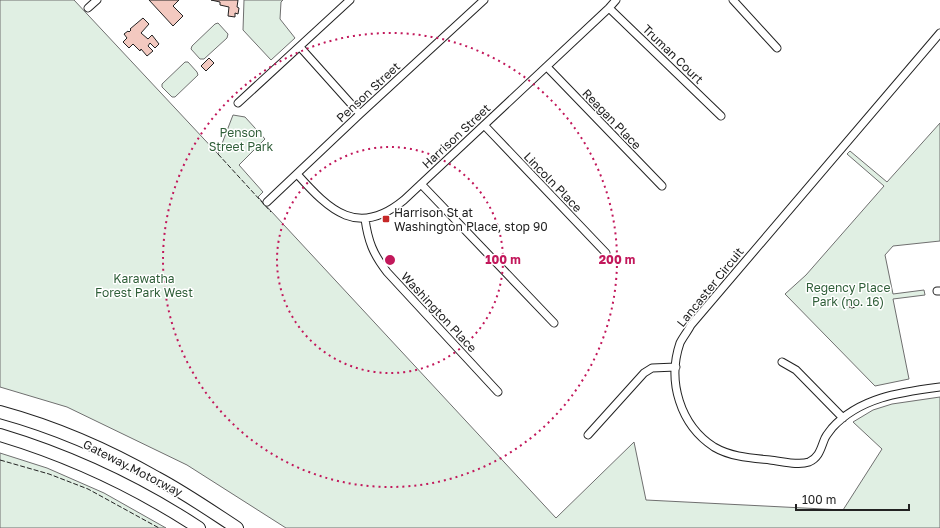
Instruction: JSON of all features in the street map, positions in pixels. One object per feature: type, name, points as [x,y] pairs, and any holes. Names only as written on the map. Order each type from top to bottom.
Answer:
[{"type":"highway","name":"Gateway Motorway","points":[[0,412],[52,429],[122,459],[164,482],[238,528]]},
{"type":"highway","name":"Gateway Motorway","points":[[0,435],[46,450],[83,465],[150,498],[199,528]]},
{"type":"street","points":[[88,8],[97,0]]},
{"type":"street","points":[[238,103],[350,0]]},
{"type":"street","name":"Penson Street","points":[[267,202],[484,0]]},
{"type":"street","name":"Harrison Street","points":[[297,174],[329,206],[341,213],[352,217],[365,219],[379,216],[392,210],[547,67],[616,0]]},
{"type":"street","points":[[733,0],[777,48]]},
{"type":"street","name":"Truman Court","points":[[609,8],[721,116]]},
{"type":"street","name":"Lancaster Circuit","points":[[940,33],[691,325],[681,341],[676,367],[678,399],[684,414],[692,427],[702,437],[715,447],[729,454],[796,463],[808,462],[818,454],[821,450],[825,437],[833,427],[855,410],[879,398],[940,387]]},
{"type":"street","points":[[300,47],[360,114]]},
{"type":"street","name":"Reagan Place","points":[[547,67],[662,186]]},
{"type":"street","name":"Lincoln Place","points":[[484,125],[606,253]]},
{"type":"street","points":[[421,184],[554,323]]},
{"type":"street","name":"Washington Place","points":[[365,219],[370,243],[375,254],[387,272],[498,392]]},
{"type":"street","points":[[782,362],[796,370],[843,418]]},
{"type":"street","points":[[588,434],[644,373],[652,368],[676,367]]},
{"type":"green space","name":"Karawatha Forest Park West","points":[[0,0],[74,0],[218,154],[233,115],[245,117],[265,139],[239,165],[263,192],[258,197],[556,518],[634,442],[646,500],[843,510],[882,449],[853,422],[873,410],[892,404],[940,397],[940,528],[286,528],[187,465],[67,407],[0,387]]},
{"type":"green space","points":[[244,0],[283,0],[281,2],[280,19],[295,38],[271,60],[243,30]]},
{"type":"green space","points":[[218,23],[228,34],[227,38],[204,59],[200,59],[191,49],[192,46],[215,24]]},
{"type":"green space","points":[[185,62],[188,62],[198,75],[175,97],[172,97],[162,87],[162,84]]},
{"type":"green space","name":"Regency Place Park (no. 16)","points":[[940,123],[940,241],[893,246],[885,255],[893,294],[924,290],[925,295],[893,299],[909,379],[875,386],[785,294],[806,275],[884,186],[847,154],[850,151],[887,182]]},
{"type":"green space","points":[[0,453],[47,468],[104,493],[166,528],[0,528]]},
{"type":"building","points":[[149,0],[179,0],[173,6],[183,16],[173,26]]},
{"type":"building","points":[[211,0],[238,0],[238,14],[235,13],[235,17],[228,16],[229,7],[220,5],[220,2]]},
{"type":"building","points":[[143,18],[149,24],[141,33],[148,39],[152,35],[159,44],[155,48],[150,43],[148,46],[153,51],[147,56],[141,49],[140,51],[133,44],[129,48],[123,42],[127,38],[124,34],[128,31],[129,32],[131,30],[130,29]]},
{"type":"building","points":[[209,58],[214,63],[206,71],[201,66]]},
{"type":"building","points":[[852,300],[855,301],[855,307],[852,308],[849,307],[848,304],[849,301]]},
{"type":"fence","points":[[218,154],[271,212]]},
{"type":"fence","points":[[0,460],[49,474],[88,489],[159,528]]},
{"type":"place","name":"Harrison St at Washington Place, stop 90","points":[[386,219]]},
{"type":"park label","name":"Penson Street Park","points":[[241,139]]}]
